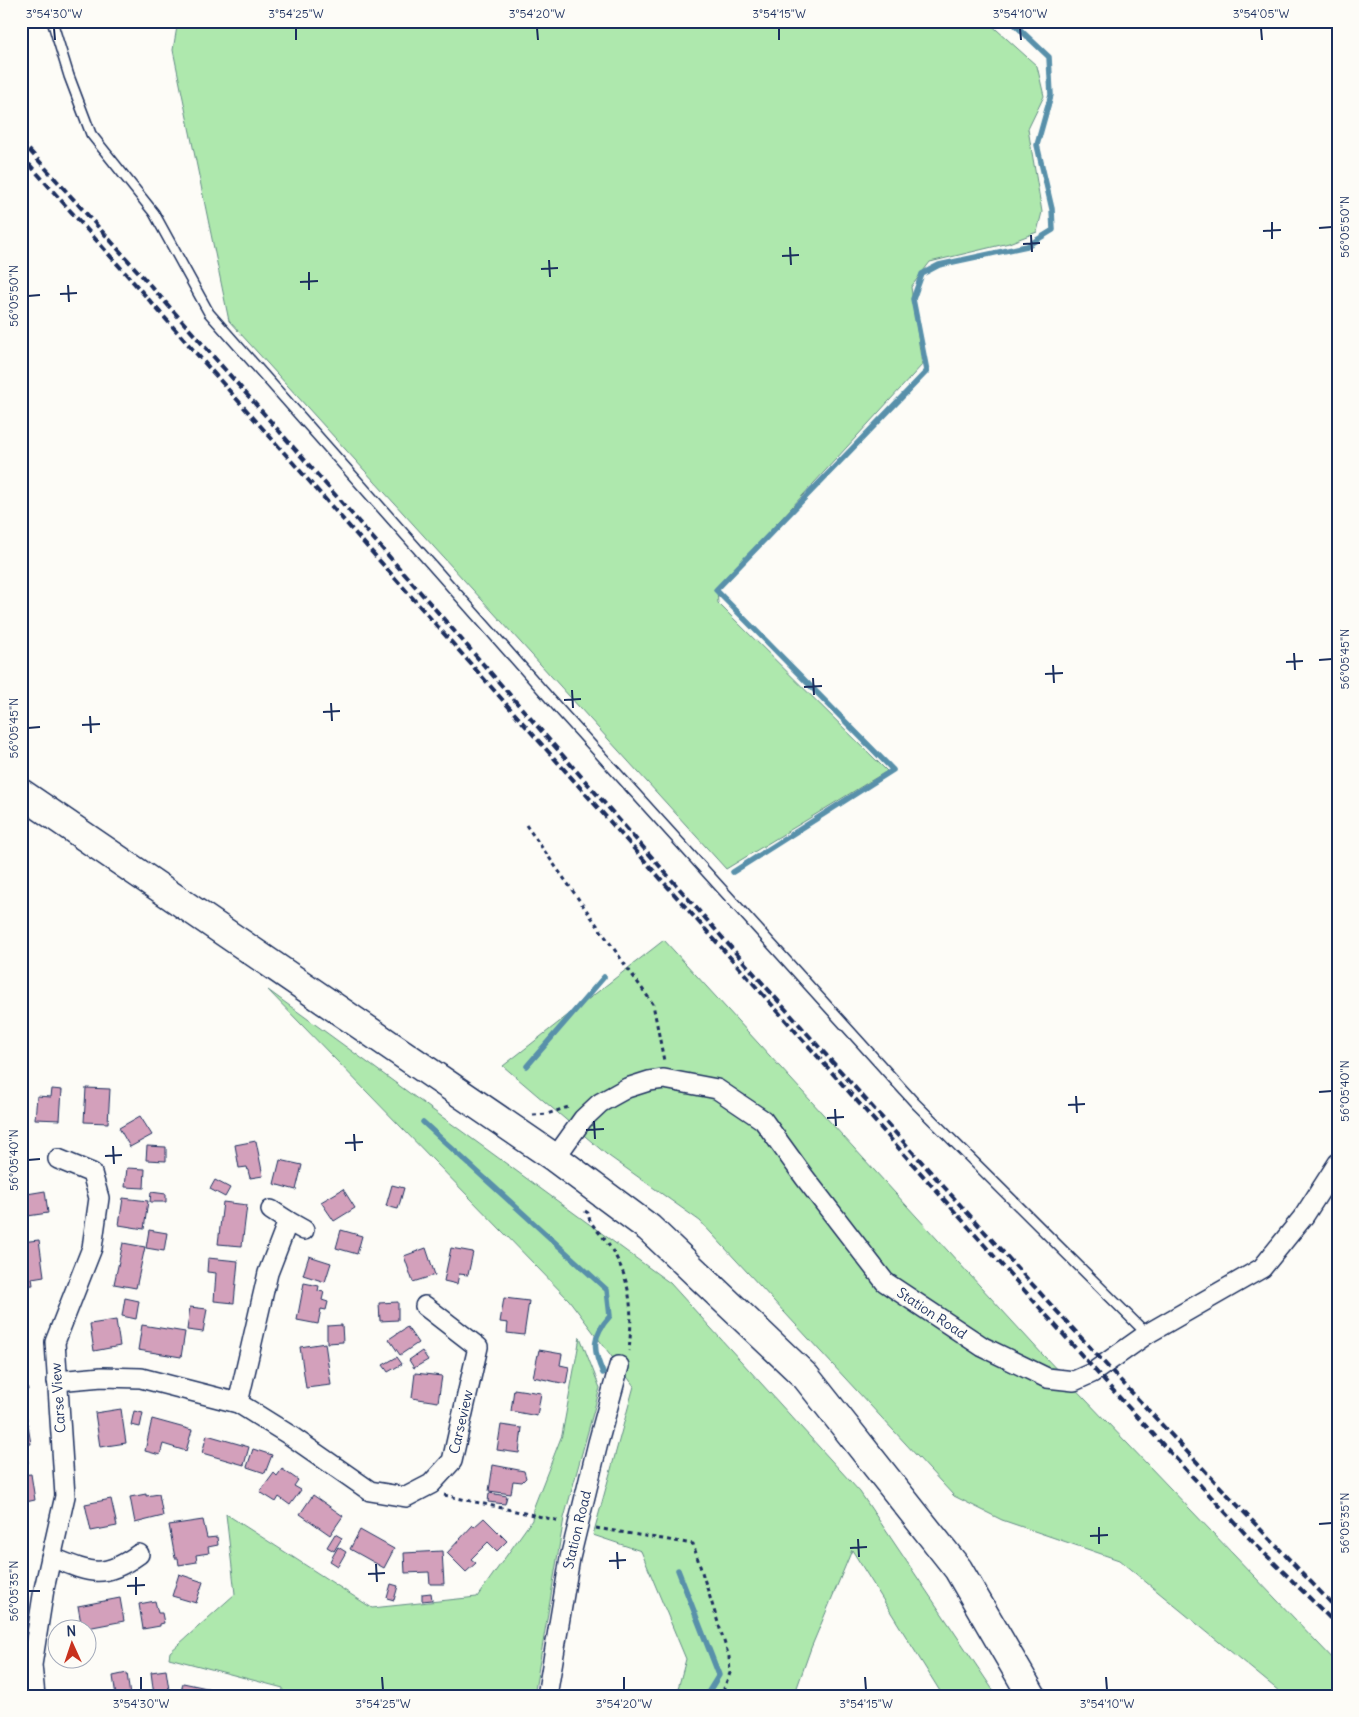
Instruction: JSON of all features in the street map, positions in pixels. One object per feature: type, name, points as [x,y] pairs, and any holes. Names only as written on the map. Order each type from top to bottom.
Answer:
[{"type":"main road","points":[[21,793],[555,1158],[649,1228],[806,1377],[958,1569],[1032,1696]]},
{"type":"street","name":"Station Road","points":[[555,1158],[583,1119],[600,1103],[627,1088],[649,1080],[664,1079],[717,1089],[763,1120],[885,1282],[983,1347],[1047,1378],[1074,1381],[1092,1373],[1147,1334],[1262,1268],[1304,1216],[1338,1163]]},
{"type":"street","name":"Carse View","points":[[34,1696],[32,1665],[51,1558],[65,1496],[55,1342],[92,1248],[99,1198],[92,1172],[58,1159]]},
{"type":"street","points":[[238,1403],[268,1273],[296,1225],[271,1210]]},
{"type":"street","name":"Carseview","points":[[57,1381],[102,1377],[141,1378],[238,1403],[291,1436],[370,1491],[406,1497],[431,1484],[452,1461],[478,1347],[425,1306]]},
{"type":"street","name":"Station Road","points":[[546,1696],[578,1525],[619,1366]]},
{"type":"street","points":[[51,1558],[89,1572],[120,1568],[139,1554]]},
{"type":"lane","points":[[52,21],[69,76],[91,134],[154,213],[209,313],[559,709],[915,1103],[1147,1334]]},
{"type":"path","points":[[526,825],[653,1004],[664,1059],[664,1079]]},
{"type":"path","points":[[518,1133],[532,1115],[547,1114],[573,1106]]},
{"type":"path","points":[[580,1207],[588,1213],[588,1220],[609,1244],[629,1286],[629,1350],[626,1365],[619,1366]]},
{"type":"path","points":[[419,1490],[578,1525],[693,1544],[729,1657],[730,1673],[722,1696]]},
{"type":"green space","points":[[178,21],[987,21],[1037,66],[1044,96],[1028,129],[1042,212],[1037,232],[1009,243],[930,262],[911,287],[922,365],[717,589],[718,603],[887,771],[726,869],[229,321],[173,50]]},
{"type":"green space","points":[[664,940],[1043,1355],[1338,1664],[1338,1696],[1285,1696],[1119,1560],[1002,1520],[954,1496],[700,1221],[606,1154],[503,1066]]},
{"type":"green space","points":[[268,990],[670,1283],[860,1492],[997,1696],[943,1696],[852,1550],[811,1648],[794,1696],[676,1696],[686,1659],[641,1551],[593,1535],[634,1386],[569,1300]]},
{"type":"green space","points":[[580,1337],[600,1388],[564,1518],[534,1696],[282,1696],[283,1688],[169,1658],[170,1652],[235,1594],[226,1514],[372,1608],[477,1597],[532,1520],[533,1509],[562,1435]]},
{"type":"building","points":[[86,1088],[110,1089],[108,1123],[84,1122]]},
{"type":"building","points":[[52,1089],[62,1090],[60,1120],[35,1119],[37,1096],[51,1097]]},
{"type":"building","points":[[140,1116],[152,1135],[130,1147],[119,1128]]},
{"type":"building","points":[[256,1141],[263,1176],[250,1178],[247,1167],[239,1168],[235,1145]]},
{"type":"building","points":[[147,1146],[166,1147],[166,1161],[146,1160]]},
{"type":"building","points":[[280,1160],[302,1165],[296,1190],[274,1184]]},
{"type":"building","points":[[127,1168],[145,1169],[144,1188],[125,1187]]},
{"type":"building","points":[[215,1180],[230,1188],[225,1197],[210,1189]]},
{"type":"building","points":[[392,1185],[404,1188],[398,1209],[386,1206]]},
{"type":"building","points":[[343,1189],[355,1208],[334,1221],[321,1202]]},
{"type":"building","points":[[45,1191],[48,1213],[21,1217],[21,1195]]},
{"type":"building","points":[[151,1192],[166,1194],[166,1202],[150,1202]]},
{"type":"building","points":[[123,1198],[148,1201],[144,1229],[119,1225]]},
{"type":"building","points":[[223,1202],[247,1205],[242,1246],[218,1244]]},
{"type":"building","points":[[149,1230],[167,1233],[164,1251],[146,1248]]},
{"type":"building","points":[[341,1230],[362,1236],[357,1254],[336,1248]]},
{"type":"building","points":[[39,1240],[44,1276],[32,1278],[33,1285],[21,1286],[21,1242]]},
{"type":"building","points":[[123,1243],[145,1247],[136,1288],[114,1284]]},
{"type":"building","points":[[426,1248],[435,1275],[413,1282],[404,1256]]},
{"type":"building","points":[[451,1248],[473,1252],[468,1275],[459,1274],[457,1284],[444,1281]]},
{"type":"building","points":[[309,1256],[331,1263],[325,1282],[303,1275]]},
{"type":"building","points":[[208,1258],[238,1261],[234,1303],[214,1301],[216,1273],[207,1272]]},
{"type":"building","points":[[304,1283],[319,1286],[318,1291],[324,1292],[322,1300],[328,1302],[326,1310],[321,1309],[318,1324],[297,1320]]},
{"type":"building","points":[[21,1296],[27,1331],[21,1332]]},
{"type":"building","points":[[125,1298],[139,1301],[136,1319],[122,1316]]},
{"type":"building","points":[[504,1298],[529,1301],[524,1335],[507,1333],[508,1323],[500,1322]]},
{"type":"building","points":[[398,1302],[398,1320],[380,1321],[379,1303]]},
{"type":"building","points":[[190,1307],[207,1309],[203,1332],[187,1330]]},
{"type":"building","points":[[116,1320],[120,1346],[94,1351],[90,1324]]},
{"type":"building","points":[[142,1325],[185,1332],[181,1357],[138,1350]]},
{"type":"building","points":[[342,1325],[343,1342],[327,1343],[327,1326]]},
{"type":"building","points":[[407,1327],[418,1343],[400,1355],[389,1339]]},
{"type":"building","points":[[325,1343],[331,1385],[306,1388],[300,1347]]},
{"type":"building","points":[[21,1349],[28,1390],[21,1391]]},
{"type":"building","points":[[539,1350],[562,1354],[560,1365],[569,1367],[566,1384],[533,1377]]},
{"type":"building","points":[[422,1351],[428,1360],[414,1368],[409,1360]]},
{"type":"building","points":[[397,1357],[402,1364],[388,1372],[383,1365]]},
{"type":"building","points":[[415,1373],[442,1376],[438,1402],[412,1398]]},
{"type":"building","points":[[514,1389],[541,1393],[537,1416],[511,1411]]},
{"type":"building","points":[[21,1408],[25,1408],[31,1444],[21,1446]]},
{"type":"building","points":[[121,1409],[126,1443],[100,1447],[95,1413]]},
{"type":"building","points":[[134,1411],[143,1413],[140,1427],[131,1425]]},
{"type":"building","points":[[152,1419],[192,1430],[186,1451],[163,1444],[160,1455],[145,1451]]},
{"type":"building","points":[[501,1425],[522,1428],[519,1453],[497,1450]]},
{"type":"building","points":[[207,1435],[249,1447],[244,1465],[202,1453]]},
{"type":"building","points":[[253,1449],[272,1455],[265,1473],[247,1467]]},
{"type":"building","points":[[21,1456],[27,1456],[28,1463],[21,1464]]},
{"type":"building","points":[[493,1465],[524,1471],[526,1478],[522,1482],[513,1481],[511,1494],[489,1491]]},
{"type":"building","points":[[282,1469],[298,1480],[294,1486],[301,1490],[290,1505],[279,1497],[276,1502],[260,1492],[274,1473],[277,1476]]},
{"type":"building","points":[[21,1470],[22,1475],[31,1474],[35,1500],[21,1503]]},
{"type":"building","points":[[489,1493],[507,1496],[505,1504],[488,1502]]},
{"type":"building","points":[[146,1494],[146,1496],[159,1494],[163,1516],[135,1523],[130,1497]]},
{"type":"building","points":[[313,1495],[343,1516],[330,1535],[300,1514]]},
{"type":"building","points":[[111,1499],[117,1526],[91,1531],[85,1504]]},
{"type":"building","points":[[484,1518],[507,1541],[497,1551],[488,1542],[471,1559],[476,1563],[466,1572],[447,1553],[473,1525],[474,1527]]},
{"type":"building","points":[[203,1520],[207,1538],[217,1537],[218,1545],[208,1547],[209,1553],[196,1555],[197,1562],[179,1565],[178,1558],[175,1558],[169,1525]]},
{"type":"building","points":[[360,1530],[394,1549],[384,1568],[350,1549]]},
{"type":"building","points":[[335,1534],[342,1538],[334,1551],[327,1547]]},
{"type":"building","points":[[338,1547],[346,1552],[338,1566],[330,1561]]},
{"type":"building","points":[[442,1551],[444,1584],[430,1584],[429,1572],[405,1573],[404,1553]]},
{"type":"building","points":[[179,1574],[203,1582],[196,1603],[172,1596]]},
{"type":"building","points":[[391,1584],[398,1586],[394,1600],[387,1598]]},
{"type":"building","points":[[431,1593],[432,1600],[422,1601],[422,1594]]},
{"type":"building","points":[[120,1598],[124,1621],[98,1626],[98,1620],[80,1620],[78,1606]]},
{"type":"building","points":[[155,1601],[158,1613],[162,1613],[164,1623],[160,1624],[160,1626],[143,1629],[139,1604]]},
{"type":"building","points":[[166,1670],[170,1696],[154,1696],[151,1672]]},
{"type":"building","points":[[127,1673],[130,1696],[116,1696],[113,1676]]},
{"type":"building","points":[[183,1683],[245,1696],[180,1696]]},
{"type":"waterway","points":[[733,872],[893,770],[716,590],[927,371],[913,299],[922,274],[939,265],[1027,246],[1053,230],[1052,209],[1037,145],[1051,95],[1049,57],[1011,21]]},
{"type":"waterway","points":[[527,1066],[604,977]]},
{"type":"waterway","points":[[423,1122],[607,1290],[610,1316],[600,1330],[596,1343],[597,1357],[603,1373]]},
{"type":"waterway","points":[[678,1570],[719,1675],[706,1696]]},
{"type":"railway","points":[[21,141],[836,1066],[1001,1250],[1168,1431],[1338,1610]]},
{"type":"railway","points":[[21,155],[1108,1385],[1251,1540],[1338,1626]]}]
